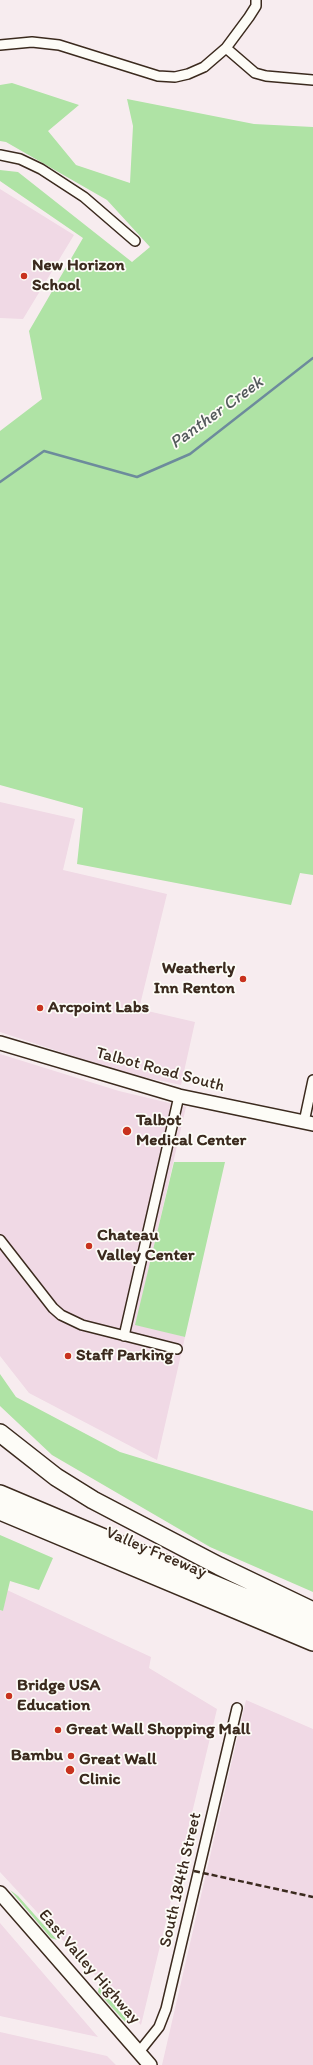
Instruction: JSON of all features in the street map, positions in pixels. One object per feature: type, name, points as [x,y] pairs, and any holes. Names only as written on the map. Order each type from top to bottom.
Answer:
[{"type":"highway","points":[[0,1433],[56,1477],[94,1500],[220,1566],[313,1611]]},
{"type":"highway","name":"Valley Freeway","points":[[0,1487],[313,1619]]},
{"type":"highway","points":[[0,1494],[313,1626]]},
{"type":"highway","name":"Valley Freeway","points":[[0,1511],[313,1642]]},
{"type":"highway","points":[[0,1522],[98,1561],[112,1558]]},
{"type":"street","points":[[0,45],[32,42],[59,45],[158,76],[175,77],[204,68],[226,48],[256,6],[256,0]]},
{"type":"street","points":[[226,48],[255,73],[266,76],[313,80]]},
{"type":"street","points":[[0,155],[20,160],[41,169],[84,197],[135,241]]},
{"type":"street","name":"Talbot Road South","points":[[0,1043],[179,1096],[308,1123]]},
{"type":"street","points":[[308,1123],[313,1080]]},
{"type":"street","points":[[124,1336],[179,1096]]},
{"type":"street","points":[[0,1240],[53,1308],[72,1321],[177,1349]]},
{"type":"street","name":"South 184th Street","points":[[139,2052],[159,2027],[166,2009],[237,1708]]},
{"type":"street","name":"East Valley Highway","points":[[0,1893],[150,2065]]},
{"type":"shaded area","name":"New Horizon School","points":[[0,189],[74,235],[23,319],[0,318]]},
{"type":"shaded area","points":[[0,802],[75,819],[63,870],[167,894],[139,1009],[195,1022],[181,1085],[125,1073],[0,1032]]},
{"type":"shaded area","points":[[0,1054],[119,1091],[186,1107],[136,1324],[185,1337],[157,1460],[29,1393],[0,1356]]},
{"type":"shaded area","name":"Great Wall Shopping Mall","points":[[7,1590],[151,1657],[149,1668],[217,1709],[141,2025],[0,1872],[0,1610],[3,1611]]},
{"type":"shaded area","points":[[246,1700],[313,1729],[313,2065],[162,2065]]},
{"type":"shaded area","points":[[0,1923],[98,2037],[0,2016]]},
{"type":"shaded area","points":[[0,2032],[107,2056],[116,2065],[0,2065]]},
{"type":"green space","points":[[12,83],[79,105],[48,131],[76,165],[130,183],[133,126],[127,99],[254,124],[313,127],[313,875],[300,873],[291,905],[77,864],[83,808],[0,785],[0,431],[42,399],[29,331],[83,238],[0,181],[0,170],[18,172],[132,262],[150,247],[107,200],[6,142],[0,141],[0,85]]},
{"type":"green space","points":[[174,1162],[225,1162],[185,1337],[135,1325]]},
{"type":"green space","points":[[0,1374],[16,1397],[120,1452],[313,1511],[313,1592],[210,1547],[52,1455],[0,1406]]},
{"type":"green space","points":[[0,1535],[53,1558],[39,1590],[10,1581],[3,1611],[0,1610]]},
{"type":"green space","points":[[10,1890],[18,1896],[57,1940],[51,1938]]},
{"type":"green space","points":[[99,1987],[127,2020],[127,2024],[98,1992]]},
{"type":"waterway","name":"Panther Creek","points":[[0,482],[44,451],[137,477],[190,454],[313,358]]},
{"type":"railway","points":[[194,1871],[313,1897]]},
{"type":"place","name":"New Horizon School","points":[[24,276]]},
{"type":"place","name":"Weatherly Inn Renton","points":[[243,979]]},
{"type":"place","name":"Arcpoint Labs","points":[[40,1008]]},
{"type":"place","name":"Talbot Medical Center","points":[[127,1131]]},
{"type":"place","name":"Chateau Valley Center","points":[[89,1246]]},
{"type":"place","name":"Staff Parking","points":[[68,1356]]},
{"type":"place","name":"Bridge USA Education","points":[[9,1696]]},
{"type":"place","name":"Great Wall Shopping Mall","points":[[58,1730]]},
{"type":"place","name":"Bambu","points":[[71,1756]]},
{"type":"place","name":"Great Wall Clinic","points":[[70,1770]]}]
